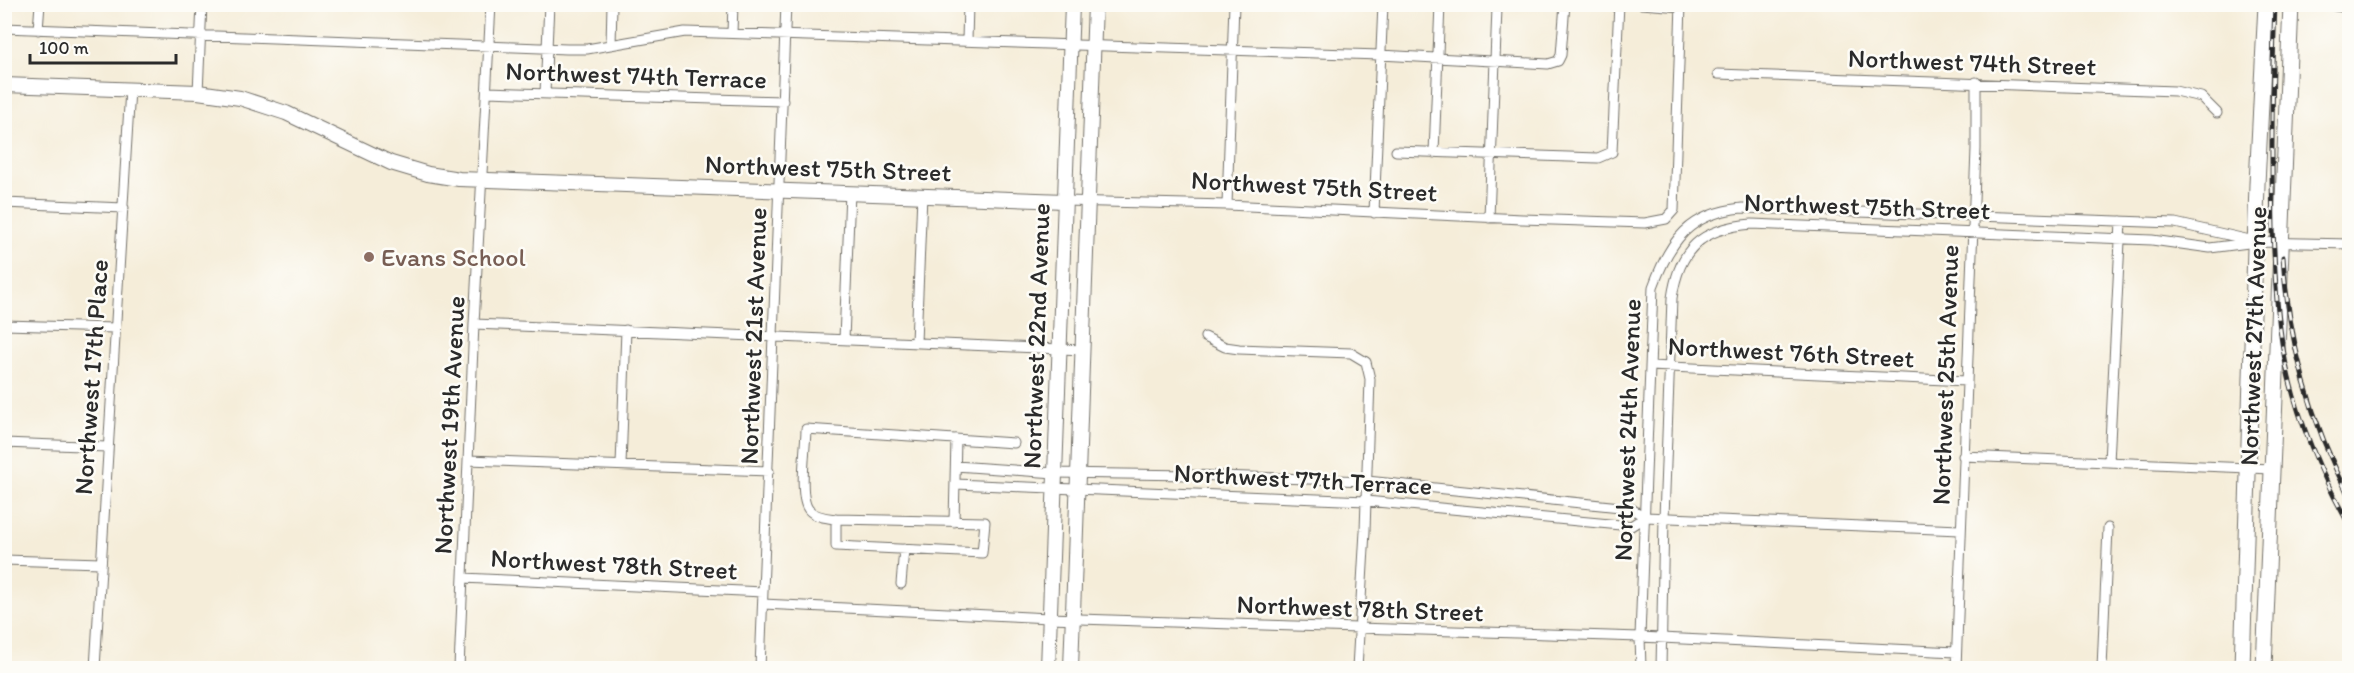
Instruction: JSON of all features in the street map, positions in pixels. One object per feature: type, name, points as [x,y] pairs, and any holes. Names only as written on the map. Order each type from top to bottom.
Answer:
[{"type":"main road","name":"Northwest 22nd Avenue","points":[[1048,669],[1072,4]]},
{"type":"main road","name":"Northwest 22nd Avenue","points":[[1071,669],[1095,4]]},
{"type":"main road","name":"Northwest 27th Avenue","points":[[2242,669],[2266,4]]},
{"type":"main road","name":"Northwest 27th Avenue","points":[[2264,669],[2291,4]]},
{"type":"main road","name":"Northwest 75th Street","points":[[4,85],[198,92],[240,98],[286,112],[392,163],[428,174],[482,182],[850,192],[1065,201]]},
{"type":"main road","points":[[2251,423],[2274,424]]},
{"type":"main road","points":[[2244,621],[2266,622]]},
{"type":"street","points":[[38,30],[40,4]]},
{"type":"street","points":[[198,92],[202,4]]},
{"type":"street","name":"Northwest 19th Avenue","points":[[459,669],[474,324],[492,4]]},
{"type":"street","points":[[545,93],[549,4]]},
{"type":"street","points":[[611,45],[612,4]]},
{"type":"street","points":[[732,33],[734,4]]},
{"type":"street","name":"Northwest 21st Avenue","points":[[760,669],[775,336],[786,4]]},
{"type":"street","points":[[967,41],[968,4]]},
{"type":"street","points":[[1227,205],[1234,4]]},
{"type":"street","points":[[1374,213],[1383,4]]},
{"type":"street","points":[[1434,153],[1440,4]]},
{"type":"street","points":[[1489,218],[1497,8],[1500,4]]},
{"type":"street","points":[[1071,45],[1380,55],[1548,64],[1558,61],[1562,51],[1565,4]]},
{"type":"street","points":[[1396,152],[1598,159],[1612,152],[1619,4]]},
{"type":"street","points":[[1641,4],[1681,6]]},
{"type":"street","name":"Northwest 75th Street","points":[[1065,201],[1227,205],[1645,223],[1666,219],[1674,210],[1681,6]]},
{"type":"street","name":"Northwest 74th Terrace","points":[[4,28],[546,49],[587,49],[685,32],[1071,45]]},
{"type":"street","name":"Northwest 74th Street","points":[[1718,74],[1976,82],[2187,93],[2201,97],[2217,113]]},
{"type":"street","name":"Northwest 25th Avenue","points":[[1956,669],[1976,149],[1976,82]]},
{"type":"street","name":"Northwest 17th Place","points":[[95,669],[130,89]]},
{"type":"street","name":"Northwest 74th Terrace","points":[[488,92],[783,101]]},
{"type":"street","points":[[844,339],[850,192]]},
{"type":"street","points":[[916,342],[922,195]]},
{"type":"street","points":[[4,203],[124,208]]},
{"type":"street","name":"Northwest 75th Street","points":[[1709,214],[1742,208],[2175,223],[2222,232],[2256,242]]},
{"type":"street","points":[[1809,226],[1810,210]]},
{"type":"street","points":[[1886,230],[1887,213]]},
{"type":"street","name":"Northwest 24th Avenue","points":[[1641,669],[1640,638],[1653,287],[1664,258],[1683,231],[1709,214]]},
{"type":"street","points":[[2050,219],[2050,236]]},
{"type":"street","points":[[2109,462],[2121,221]]},
{"type":"street","name":"Northwest 75th Street","points":[[1661,669],[1660,638],[1672,298],[1676,276],[1682,262],[1692,247],[1705,237],[1725,227],[1736,225],[2152,240],[2210,248],[2256,242],[2349,244]]},
{"type":"street","points":[[474,324],[916,342],[1059,351],[1083,350]]},
{"type":"street","points":[[4,325],[115,328]]},
{"type":"street","points":[[621,465],[626,330]]},
{"type":"street","points":[[1205,338],[1225,347],[1351,353],[1366,362],[1370,379],[1357,669]]},
{"type":"street","name":"Northwest 76th Street","points":[[1650,366],[1966,381]]},
{"type":"street","points":[[836,519],[836,546],[982,553],[985,522],[836,519],[820,516],[810,511],[804,499],[806,429],[1014,442]]},
{"type":"street","points":[[954,522],[956,439]]},
{"type":"street","points":[[4,443],[107,447]]},
{"type":"street","points":[[1964,456],[2272,469]]},
{"type":"street","points":[[468,460],[769,471]]},
{"type":"street","name":"Northwest 77th Terrace","points":[[956,466],[1055,473],[1367,481],[1630,508],[1644,517],[1960,530]]},
{"type":"street","name":"Northwest 77th Terrace","points":[[955,484],[1366,501],[1631,526],[1644,517]]},
{"type":"street","points":[[1417,506],[1419,486]]},
{"type":"street","points":[[1508,514],[1510,495]]},
{"type":"street","points":[[2102,669],[2108,528]]},
{"type":"street","points":[[902,584],[904,549]]},
{"type":"street","points":[[4,560],[101,563]]},
{"type":"street","name":"Northwest 78th Street","points":[[464,578],[763,592]]},
{"type":"street","name":"Northwest 78th Street","points":[[763,604],[900,609],[917,613],[1660,638],[1956,652]]},
{"type":"railway","points":[[2275,4],[2272,200],[2279,322],[2289,378],[2307,435],[2322,472],[2350,526]]},
{"type":"railway","points":[[2301,4],[2350,11]]},
{"type":"railway","points":[[2283,257],[2290,319],[2304,381],[2324,441],[2350,498]]},
{"type":"place","name":"Evans School","points":[[369,257]]}]
